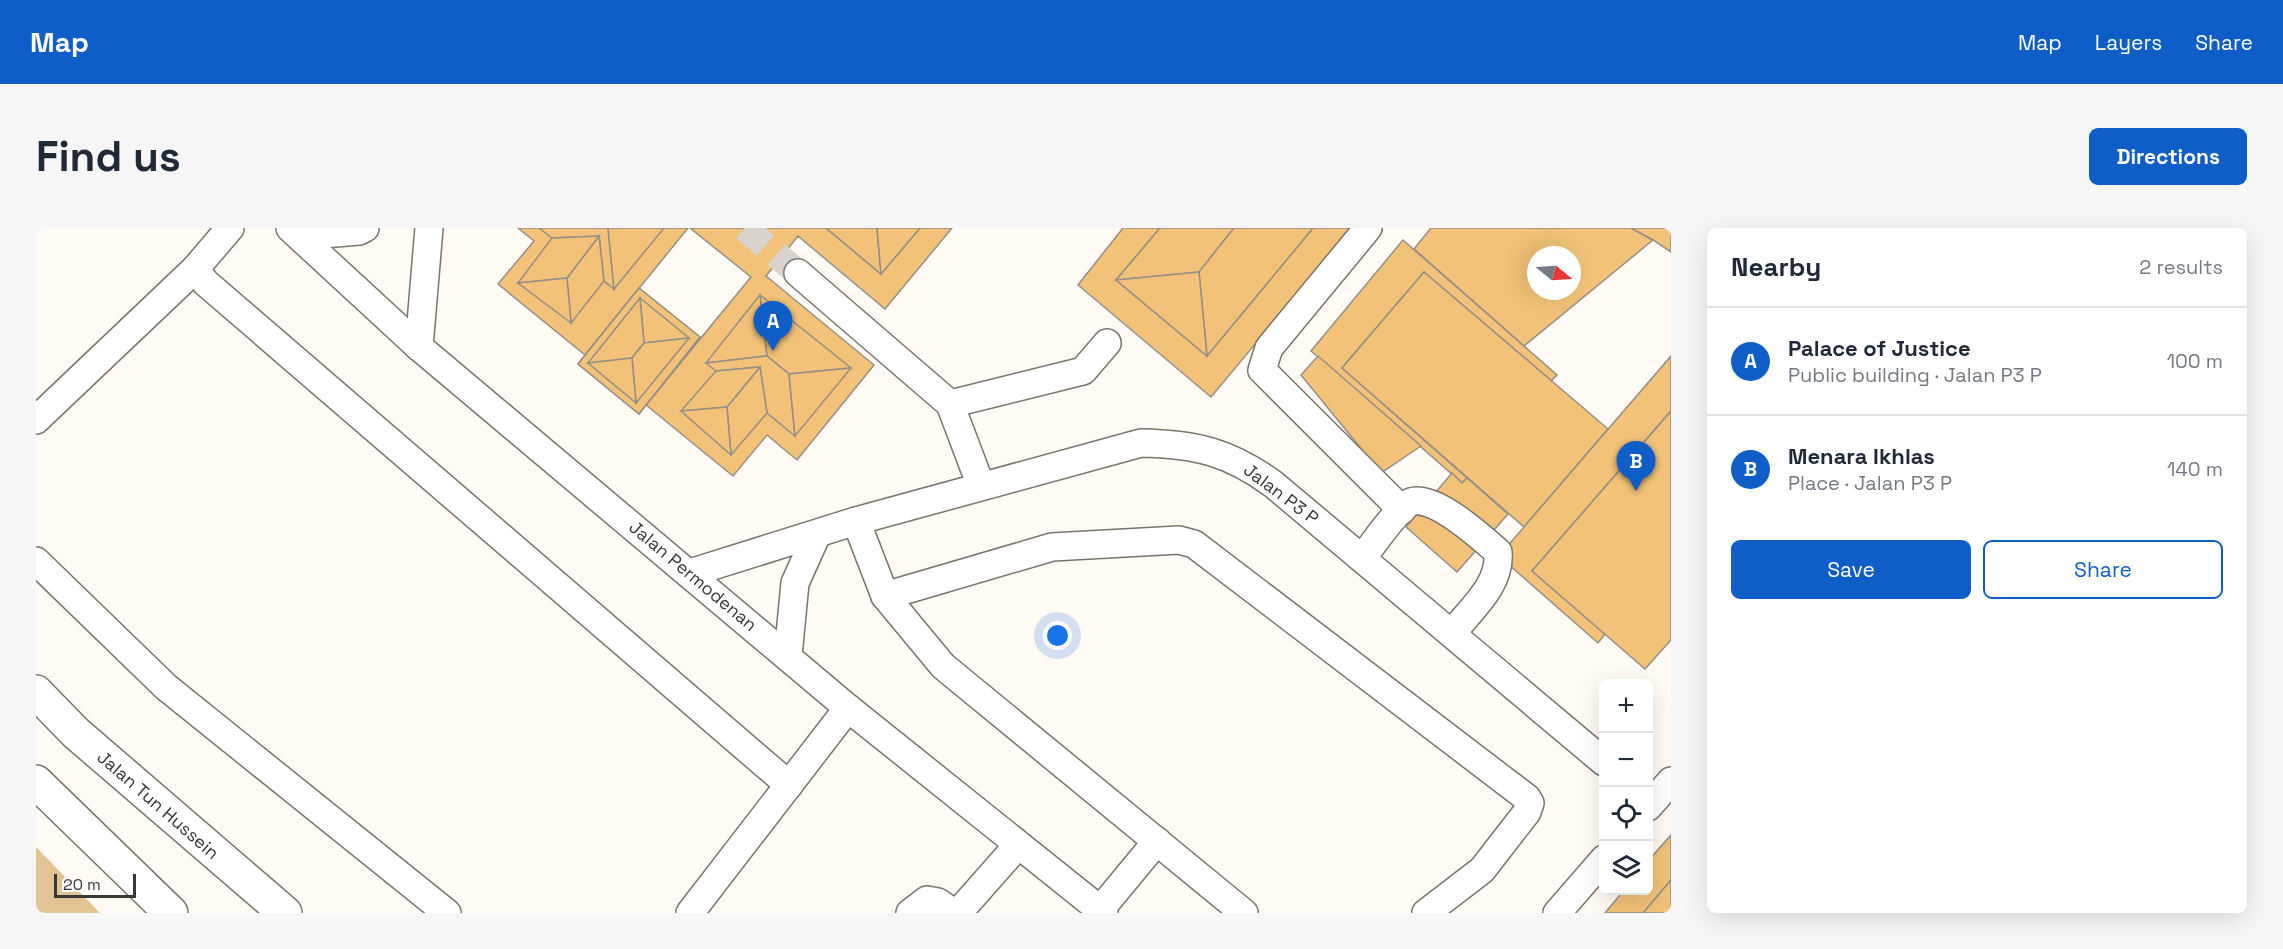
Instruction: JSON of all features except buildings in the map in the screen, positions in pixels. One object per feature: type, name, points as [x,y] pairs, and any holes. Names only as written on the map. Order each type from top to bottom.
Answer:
[{"type":"main road","name":"Jalan Tun Hussein","points":[[36,692],[76,733],[285,913]]},
{"type":"main road","points":[[36,782],[171,913]]},
{"type":"street","points":[[36,420],[195,269],[230,228]]},
{"type":"street","points":[[294,232],[359,231],[365,228]]},
{"type":"street","points":[[419,347],[429,228]]},
{"type":"street","points":[[1368,228],[1269,348],[1262,370],[1402,510]]},
{"type":"street","name":"Jalan Permodenan","points":[[294,232],[419,347],[848,708],[1102,911]]},
{"type":"street","points":[[195,269],[206,283],[789,785]]},
{"type":"street","points":[[798,273],[950,404],[981,486]]},
{"type":"street","points":[[950,404],[1083,371],[1107,343]]},
{"type":"street","name":"Jalan P3 P","points":[[690,573],[856,521],[981,486],[1141,444],[1176,444],[1212,452],[1245,464],[1362,558],[1599,758]]},
{"type":"street","points":[[1362,558],[1408,503],[1422,500],[1433,504],[1498,552],[1499,565],[1495,579],[1452,633]]},
{"type":"street","points":[[856,521],[885,596],[943,666],[1244,913]]},
{"type":"street","points":[[788,656],[795,583],[817,534]]},
{"type":"street","points":[[885,596],[1052,547],[1179,540],[1194,544],[1527,798],[1530,803],[1527,812],[1482,870],[1426,913]]},
{"type":"street","points":[[36,561],[166,687],[447,913]]},
{"type":"street","points":[[695,912],[848,708]]},
{"type":"street","points":[[1653,800],[1671,781]]},
{"type":"street","points":[[1102,911],[1156,841]]},
{"type":"street","points":[[910,913],[927,900],[938,902],[956,913],[1018,845]]},
{"type":"street","points":[[1557,913],[1599,865]]},
{"type":"shaded area","points":[[36,847],[100,913],[36,913]]},
{"type":"tunnel","points":[[745,228],[798,273]]},
{"type":"place","name":"Palace of Justice","points":[[773,351]]},
{"type":"place","name":"Menara Ikhlas","points":[[1636,491]]}]
